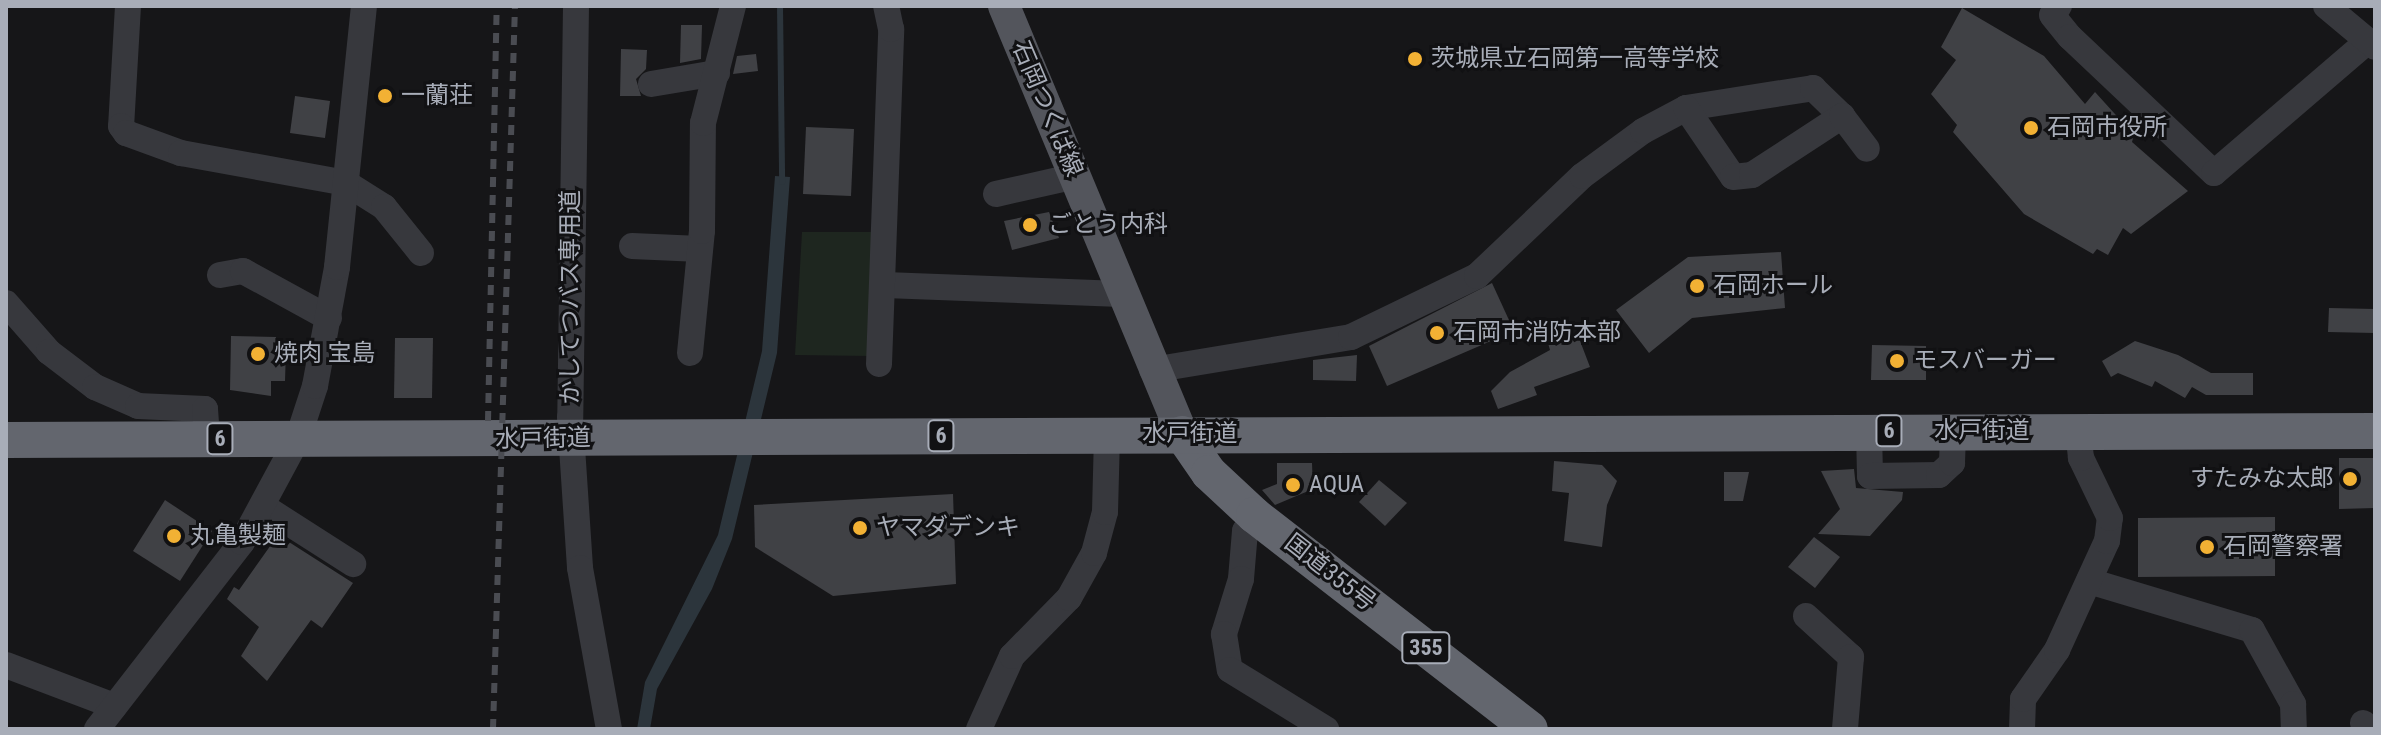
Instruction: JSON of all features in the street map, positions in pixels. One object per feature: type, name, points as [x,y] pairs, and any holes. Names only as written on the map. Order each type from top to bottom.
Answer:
[{"type":"highway","name":"水戸街道","points":[[6,440],[2375,431]]},
{"type":"highway","name":"国道355号","points":[[1182,434],[1209,473],[1254,515],[1518,726]]},
{"type":"main road","name":"石岡つくば線","points":[[1004,6],[1076,176],[1152,370],[1182,434]]},
{"type":"street","points":[[128,6],[121,126],[126,133],[181,153],[346,183],[384,207],[421,253]]},
{"type":"street","points":[[97,729],[264,507],[298,438],[329,318],[364,6]]},
{"type":"street","name":"かしてつバス専用道","points":[[576,6],[570,417],[580,568],[609,729]]},
{"type":"street","points":[[690,353],[700,249],[703,123],[733,6]]},
{"type":"street","points":[[879,364],[885,285],[891,29],[886,6]]},
{"type":"street","points":[[2059,6],[2052,15],[2070,37],[2214,173],[2372,44],[2326,6]]},
{"type":"street","points":[[651,84],[717,73]]},
{"type":"street","points":[[1152,370],[1351,337],[1477,276],[1582,176],[1643,131],[1686,108],[1813,88],[1842,116],[1867,149]]},
{"type":"street","points":[[1686,108],[1733,177],[1752,175],[1842,116]]},
{"type":"street","points":[[996,194],[1076,176]]},
{"type":"street","points":[[632,246],[700,249]]},
{"type":"street","points":[[220,275],[243,271],[329,318]]},
{"type":"street","points":[[885,285],[1121,294]]},
{"type":"street","points":[[6,303],[69,370],[109,395],[166,410],[205,409],[207,439]]},
{"type":"street","points":[[2022,729],[2023,699],[2057,650],[2107,541],[2110,518],[2081,458],[2078,431]]},
{"type":"street","points":[[979,729],[1001,674],[1030,637],[1069,598],[1100,539],[1107,435]]},
{"type":"street","points":[[264,507],[353,564]]},
{"type":"street","points":[[1254,515],[1245,531],[1241,579],[1224,634],[1230,670],[1326,729]]},
{"type":"street","points":[[2089,581],[2252,630],[2293,704],[2294,729]]},
{"type":"street","points":[[1806,616],[1851,657],[1845,729]]},
{"type":"street","points":[[6,665],[114,706]]},
{"type":"shaded area","points":[[775,176],[790,177],[777,353],[732,539],[712,589],[657,689],[650,729],[637,729],[645,682],[718,535],[762,351]]},
{"type":"shaded area","points":[[802,232],[874,232],[870,356],[795,355]]},
{"type":"building","name":"石岡市役所","points":[[1962,8],[2044,56],[2085,104],[2095,92],[2134,135],[2132,142],[2188,191],[2131,234],[2123,228],[2108,255],[2097,249],[2093,254],[2024,214],[1953,132],[1957,125],[1931,94],[1956,60],[1941,47]]},
{"type":"building","points":[[681,25],[702,25],[701,59],[680,63]]},
{"type":"building","points":[[621,49],[647,50],[646,69],[636,79],[641,96],[620,96]]},
{"type":"building","points":[[756,54],[758,71],[733,74],[737,56]]},
{"type":"building","points":[[295,96],[330,101],[325,138],[290,133]]},
{"type":"building","points":[[806,127],[854,129],[851,196],[803,194]]},
{"type":"building","points":[[1049,212],[1059,238],[1012,250],[1004,221]]},
{"type":"building","points":[[1781,252],[1785,308],[1692,318],[1649,353],[1616,310],[1688,257]]},
{"type":"building","points":[[1492,283],[1514,331],[1387,386],[1369,346]]},
{"type":"building","points":[[2329,308],[2375,309],[2375,333],[2328,332]]},
{"type":"building","points":[[1577,333],[1590,367],[1534,387],[1537,395],[1498,409],[1491,391],[1510,372],[1550,350],[1548,343]]},
{"type":"building","points":[[231,336],[276,337],[275,350],[286,350],[285,381],[271,381],[271,396],[230,390]]},
{"type":"building","points":[[395,338],[433,338],[432,398],[394,398]]},
{"type":"building","points":[[2135,341],[2178,355],[2211,373],[2253,373],[2253,395],[2206,395],[2192,387],[2185,398],[2155,381],[2152,387],[2118,373],[2111,377],[2102,361]]},
{"type":"building","points":[[1872,345],[1926,346],[1926,380],[1871,380]]},
{"type":"building","points":[[1357,355],[1356,381],[1313,380],[1313,360]]},
{"type":"building","points":[[2339,458],[2375,458],[2375,508],[2339,509]]},
{"type":"building","points":[[1554,461],[1602,465],[1617,481],[1607,505],[1602,547],[1564,541],[1569,493],[1552,491]]},
{"type":"building","points":[[1277,463],[1312,463],[1313,489],[1275,505],[1262,490],[1277,484]]},
{"type":"building","points":[[1854,469],[1856,488],[1903,492],[1902,500],[1870,536],[1818,534],[1840,509],[1821,471]]},
{"type":"building","points":[[1724,472],[1749,472],[1743,501],[1724,501]]},
{"type":"building","points":[[1379,480],[1407,503],[1385,526],[1359,502]]},
{"type":"building","points":[[953,494],[956,584],[833,596],[755,547],[754,505]]},
{"type":"building","points":[[165,500],[212,531],[180,581],[133,551]]},
{"type":"building","name":"石岡警察署","points":[[2275,517],[2275,576],[2138,577],[2138,518]]},
{"type":"building","points":[[278,535],[353,583],[322,628],[311,620],[267,681],[241,656],[259,627],[227,599],[234,587],[239,590]]},
{"type":"building","points":[[1814,537],[1840,557],[1815,588],[1788,567]]},
{"type":"waterway","points":[[780,6],[782,182]]},
{"type":"railway","points":[[488,421],[497,6]]},
{"type":"railway","points":[[493,729],[515,6]]},
{"type":"place","name":"茨城県立石岡第一高等学校","points":[[1415,59]]},
{"type":"place","name":"一蘭荘","points":[[385,96]]},
{"type":"place","name":"石岡市役所","points":[[2031,128]]},
{"type":"place","name":"ごとう内科","points":[[1030,225]]},
{"type":"place","name":"石岡ホール","points":[[1697,286]]},
{"type":"place","name":"石岡市消防本部","points":[[1437,333]]},
{"type":"place","name":"焼肉 宝島","points":[[258,354]]},
{"type":"place","name":"モスバーガー","points":[[1897,361]]},
{"type":"place","name":"すたみな太郎","points":[[2350,479]]},
{"type":"place","name":"AQUA","points":[[1293,485]]},
{"type":"place","name":"ヤマダデンキ","points":[[860,528]]},
{"type":"place","name":"丸亀製麺","points":[[174,536]]},
{"type":"place","name":"石岡警察署","points":[[2207,547]]}]
